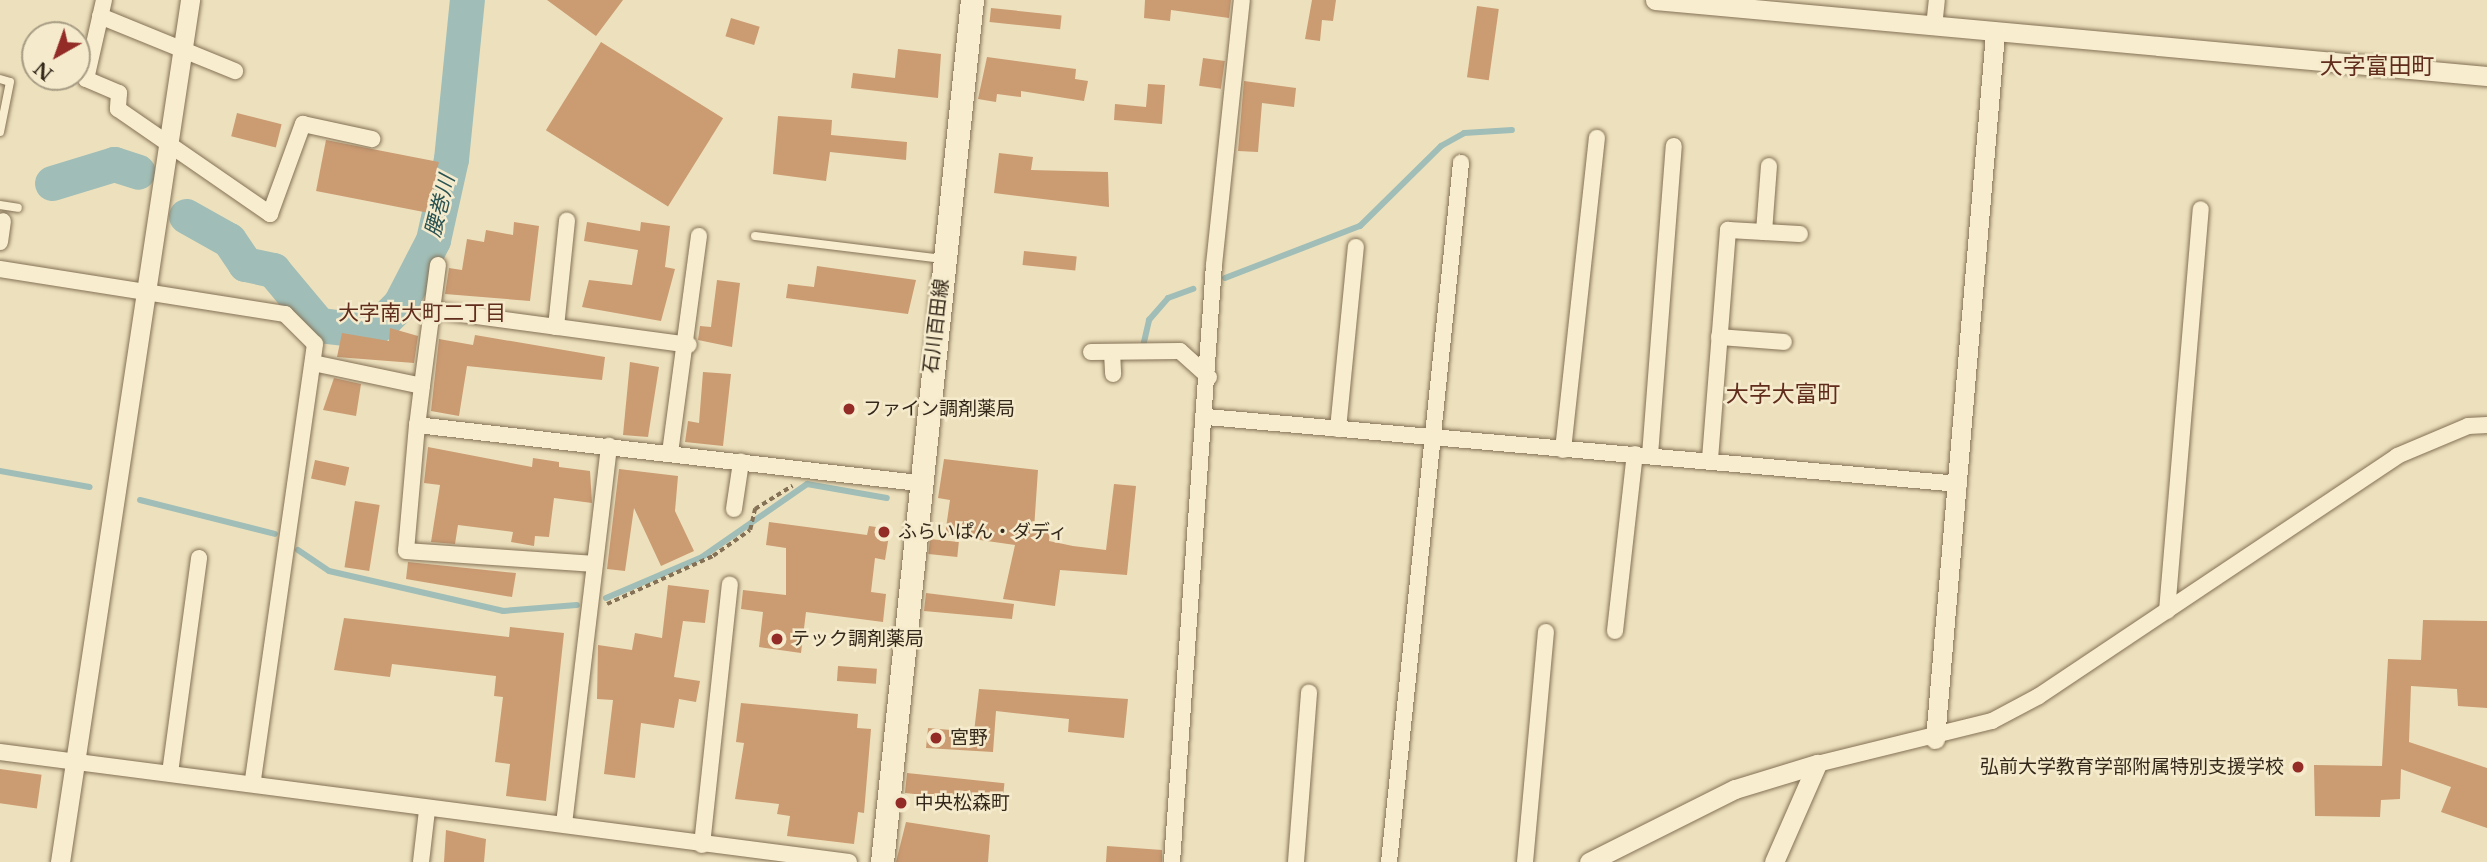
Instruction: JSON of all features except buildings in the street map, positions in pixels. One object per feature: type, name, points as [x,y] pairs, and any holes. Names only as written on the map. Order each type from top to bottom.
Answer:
[{"type":"main road","name":"石川百田線","points":[[882,862],[918,483],[972,0]]},
{"type":"street","points":[[61,862],[190,0]]},
{"type":"street","points":[[1172,862],[1209,377],[1242,0]]},
{"type":"street","points":[[1655,0],[1774,6],[1995,33],[2487,76]]},
{"type":"street","points":[[1934,27],[1937,0]]},
{"type":"street","points":[[235,71],[183,51],[102,8],[86,79],[119,93],[118,109],[169,149],[270,214],[303,124],[372,139]]},
{"type":"street","points":[[1935,738],[1995,33]]},
{"type":"street","points":[[1563,450],[1597,138]]},
{"type":"street","points":[[1615,631],[1643,454],[1674,146]]},
{"type":"street","points":[[1389,862],[1461,163]]},
{"type":"street","points":[[1764,232],[1769,166]]},
{"type":"street","points":[[2167,611],[2201,209]]},
{"type":"street","points":[[0,242],[1,213]]},
{"type":"street","points":[[556,327],[567,222]]},
{"type":"street","points":[[1710,459],[1728,230],[1800,234]]},
{"type":"street","points":[[670,453],[689,345],[699,236]]},
{"type":"street","points":[[1338,429],[1356,247]]},
{"type":"street","points":[[438,265],[417,425],[406,551],[595,564]]},
{"type":"street","points":[[0,269],[285,314],[315,344],[252,784]]},
{"type":"street","points":[[431,310],[689,345]]},
{"type":"street","points":[[1719,337],[1784,342]]},
{"type":"street","points":[[1091,352],[1180,351],[1209,377]]},
{"type":"street","points":[[1112,352],[1113,374]]},
{"type":"street","points":[[313,363],[422,386]]},
{"type":"street","points":[[1207,417],[1563,450],[1710,459],[1958,484]]},
{"type":"street","points":[[417,425],[918,483]]},
{"type":"street","points":[[1589,862],[1735,789],[1817,764],[1935,738],[1992,721],[2039,696],[2397,456],[2468,426],[2487,425]]},
{"type":"street","points":[[564,824],[609,446]]},
{"type":"street","points":[[734,509],[741,462]]},
{"type":"street","points":[[170,773],[199,558]]},
{"type":"street","points":[[702,845],[730,584]]},
{"type":"street","points":[[1525,862],[1546,632]]},
{"type":"street","points":[[1296,862],[1309,692]]},
{"type":"street","points":[[0,752],[76,760],[427,810],[564,824],[702,845],[849,862]]},
{"type":"street","points":[[1774,862],[1817,764]]},
{"type":"street","points":[[421,862],[427,810]]},
{"type":"lane","points":[[0,79],[10,82],[0,132]]},
{"type":"lane","points":[[1,213],[18,208]]},
{"type":"lane","points":[[755,236],[944,259]]},
{"type":"path","points":[[589,611],[713,556],[750,530],[755,509],[808,470]]},
{"type":"waterway","name":"腰巻川","points":[[186,216],[229,240],[245,264],[273,270],[319,325],[370,331],[400,304],[433,240],[451,159],[467,0]]},
{"type":"waterway","points":[[1225,278],[1360,226],[1441,146],[1464,133],[1512,130]]},
{"type":"waterway","name":"腰巻川","points":[[52,183],[114,164],[138,172]]},
{"type":"waterway","points":[[1144,342],[1149,320],[1168,298],[1193,289]]},
{"type":"waterway","points":[[0,471],[90,487]]},
{"type":"waterway","points":[[606,598],[702,557],[807,484],[887,498]]},
{"type":"waterway","points":[[140,500],[275,534]]},
{"type":"waterway","points":[[298,550],[329,571],[503,611],[577,605]]},
{"type":"place","name":"ファイン調剤薬局","points":[[849,409]]},
{"type":"place","name":"ふらいぱん・ダディ","points":[[884,532]]},
{"type":"place","name":"テック調剤薬局","points":[[777,639]]},
{"type":"place","name":"宮野","points":[[936,738]]},
{"type":"place","name":"弘前大学教育学部附属特別支援学校","points":[[2298,767]]},
{"type":"place","name":"中央松森町","points":[[901,803]]},
{"type":"district","name":"大字富田町","points":[[2377,66]]},
{"type":"district","name":"大字南大町二丁目","points":[[422,313]]},
{"type":"district","name":"大字大富町","points":[[1783,394]]}]
